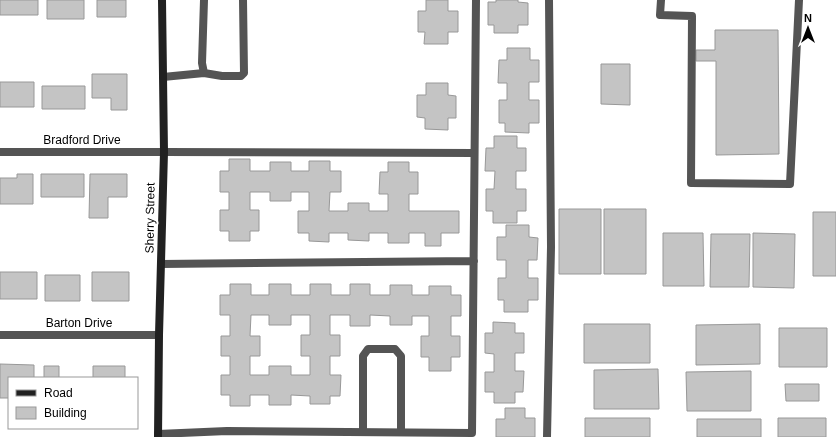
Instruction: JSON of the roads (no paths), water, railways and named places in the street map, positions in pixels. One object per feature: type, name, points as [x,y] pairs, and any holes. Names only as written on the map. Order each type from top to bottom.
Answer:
[{"type":"street","name":"Sherry Street","points":[[158,435],[164,152],[162,0]]},
{"type":"street","points":[[204,0],[202,63],[204,73]]},
{"type":"street","points":[[163,77],[204,73],[222,76],[241,76],[244,73],[244,0]]},
{"type":"street","points":[[158,435],[363,432],[472,433],[476,0]]},
{"type":"street","points":[[548,437],[550,247],[549,0]]},
{"type":"street","points":[[661,0],[660,15],[692,16],[691,183],[790,184],[799,0]]},
{"type":"street","name":"Bradford Drive","points":[[0,152],[474,153]]},
{"type":"street","points":[[161,264],[474,260]]},
{"type":"street","name":"Barton Drive","points":[[0,335],[159,335]]},
{"type":"street","points":[[363,432],[363,356],[368,348],[395,349],[400,356],[401,432]]}]
